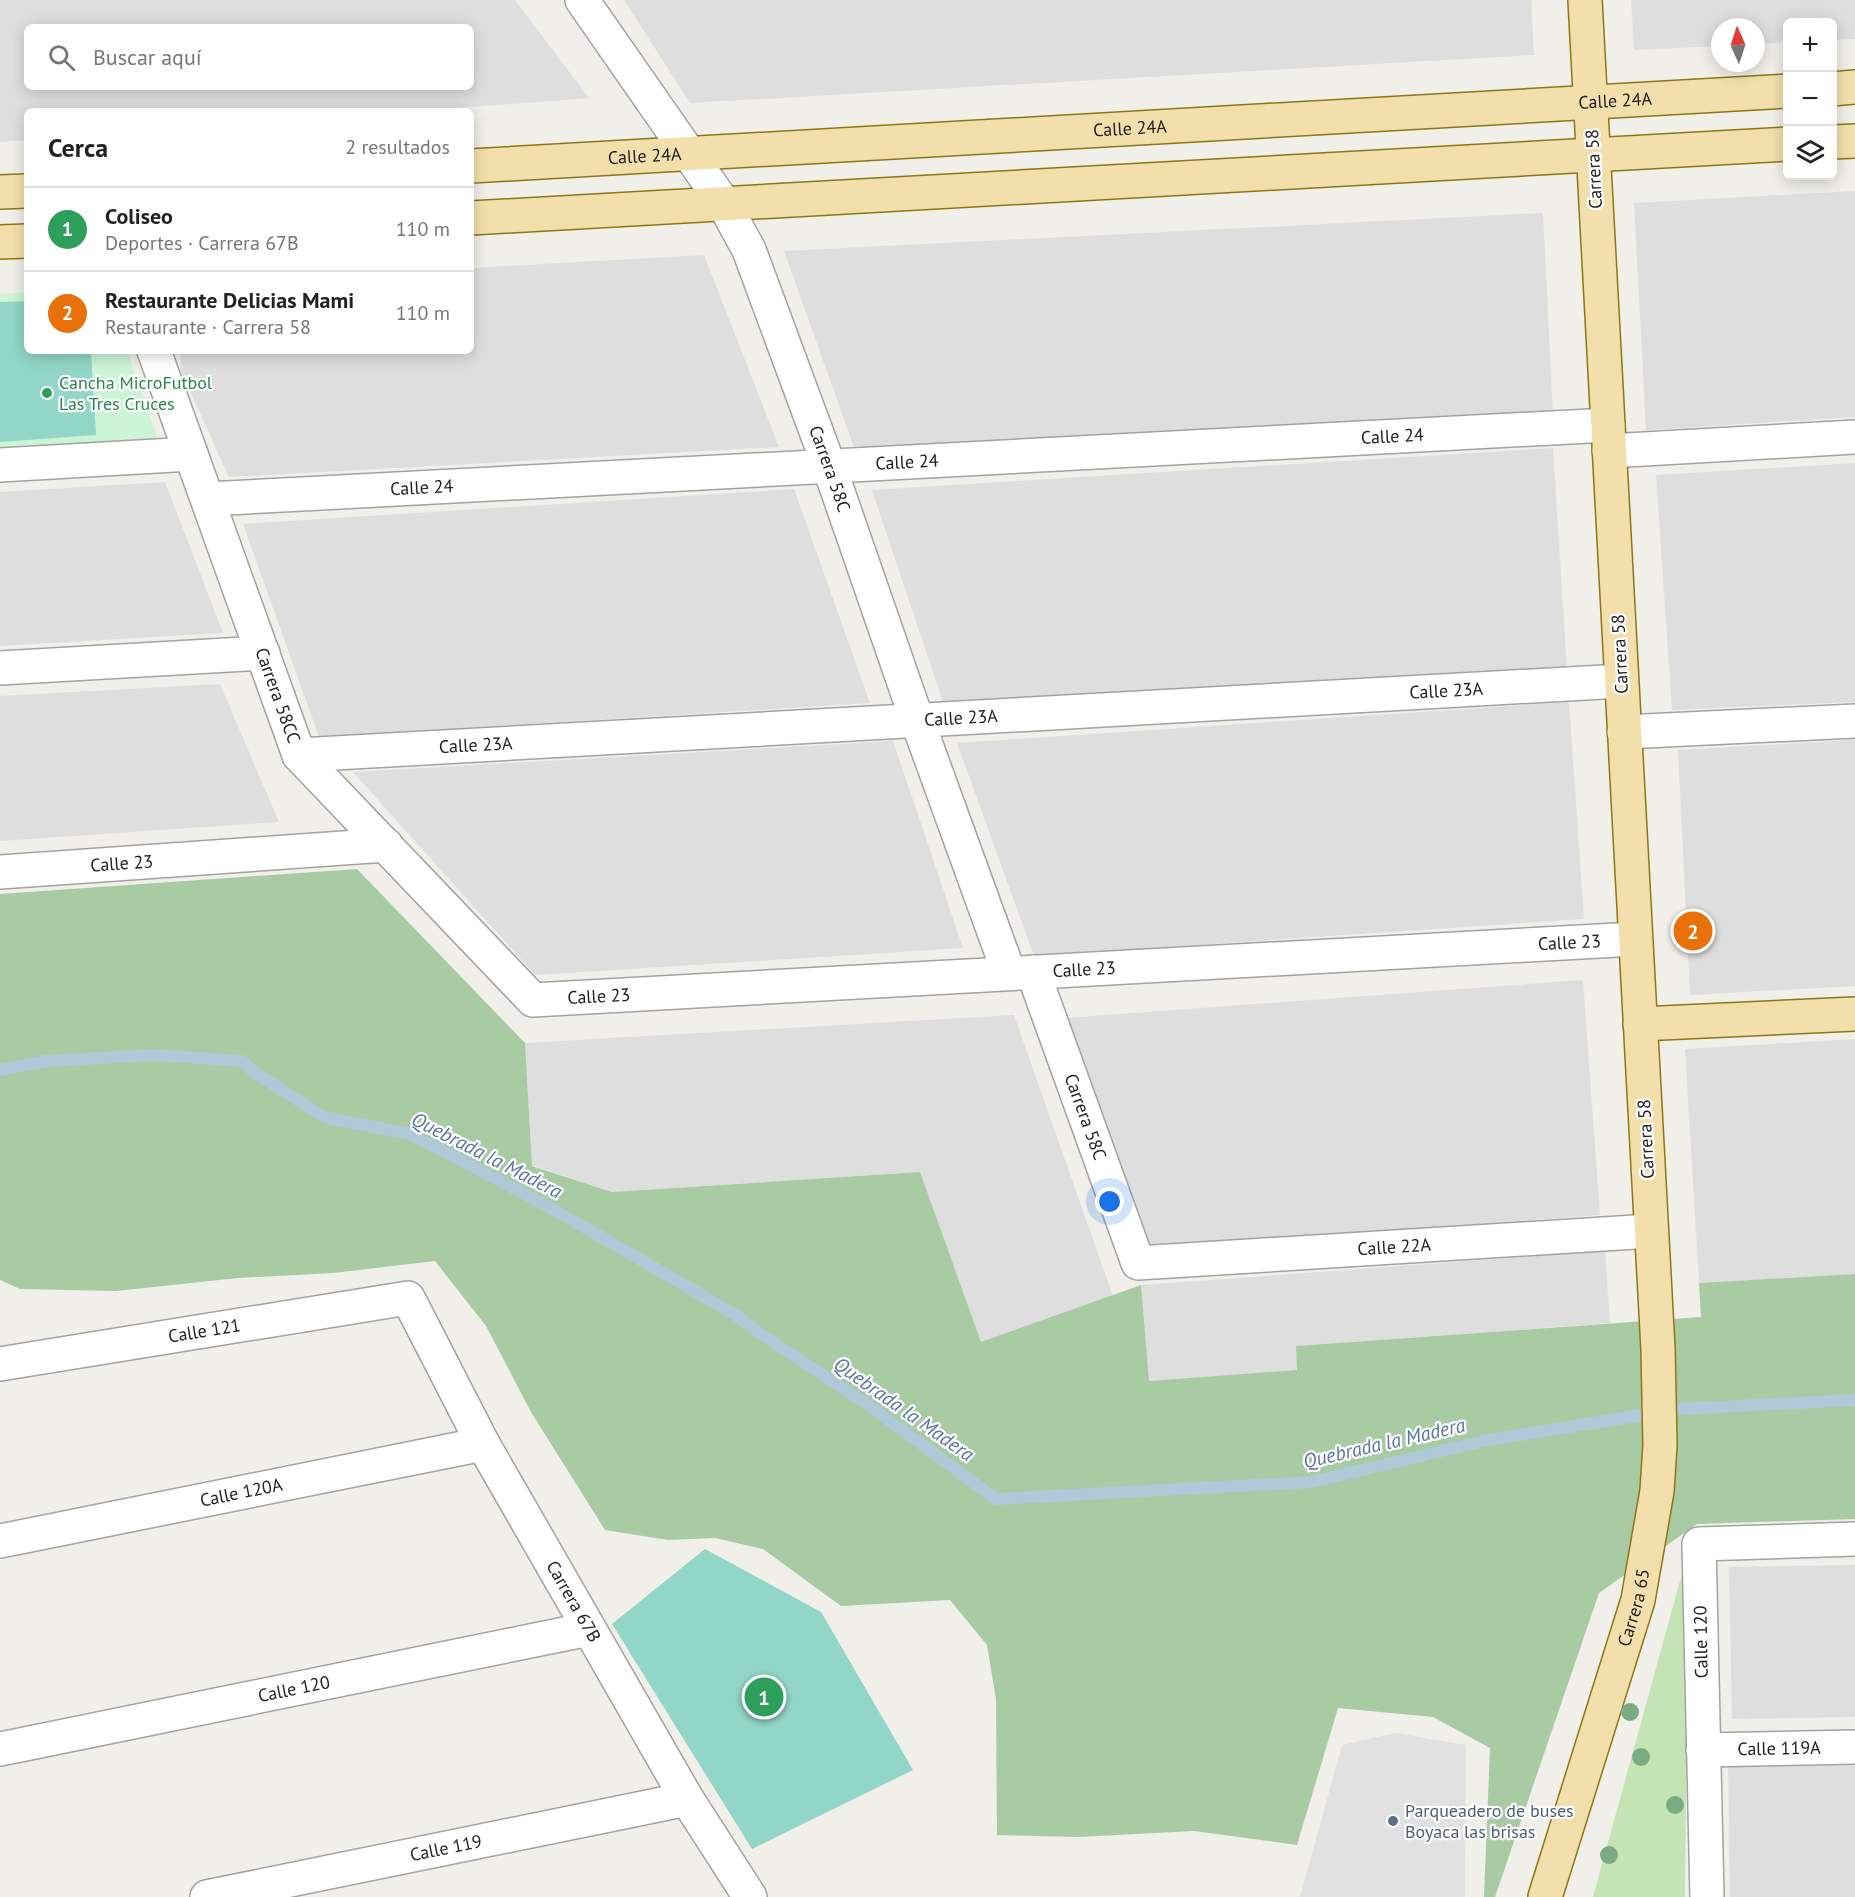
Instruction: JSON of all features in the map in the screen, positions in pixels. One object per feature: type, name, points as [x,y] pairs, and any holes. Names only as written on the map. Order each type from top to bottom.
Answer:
[{"type":"main road","name":"Carrera 58","points":[[1585,0],[1655,1308]]},
{"type":"main road","points":[[1837,88],[1855,87]]},
{"type":"main road","name":"Calle 24A","points":[[474,166],[1783,91]]},
{"type":"main road","points":[[1837,142],[1855,141]]},
{"type":"main road","points":[[474,218],[1783,144]]},
{"type":"main road","points":[[0,192],[24,191]]},
{"type":"main road","points":[[0,242],[24,241]]},
{"type":"main road","points":[[1640,1024],[1855,1014]]},
{"type":"main road","name":"Carrera 65","points":[[1545,1897],[1638,1600],[1655,1502],[1660,1445],[1655,1308]]},
{"type":"street","name":"Carrera 58C","points":[[582,0],[724,204],[749,250],[829,466],[917,720],[1138,1263]]},
{"type":"street","name":"Carrera 58CC","points":[[155,354],[299,755],[533,1000]]},
{"type":"street","name":"Calle 24","points":[[208,499],[829,466],[1609,437],[1855,437]]},
{"type":"street","points":[[0,465],[191,454]]},
{"type":"street","points":[[0,668],[263,653]]},
{"type":"street","name":"Calle 23A","points":[[299,755],[1621,681]]},
{"type":"street","points":[[1624,732],[1855,721]]},
{"type":"street","name":"Calle 23","points":[[0,872],[386,845]]},
{"type":"street","name":"Calle 23","points":[[533,1000],[1635,939]]},
{"type":"street","name":"Calle 22A","points":[[1138,1263],[1651,1231]]},
{"type":"street","name":"Calle 121","points":[[0,1364],[408,1298]]},
{"type":"street","name":"Carrera 67B","points":[[408,1298],[483,1444],[687,1799],[750,1897]]},
{"type":"street","name":"Calle 120A","points":[[0,1541],[483,1444]]},
{"type":"street","name":"Calle 120","points":[[1707,1897],[1699,1544],[1855,1539]]},
{"type":"street","name":"Calle 120","points":[[0,1749],[589,1629]]},
{"type":"street","name":"Calle 119A","points":[[1703,1750],[1855,1747]]},
{"type":"street","name":"Calle 119","points":[[207,1897],[687,1799]]},
{"type":"shaded area","points":[[0,0],[515,0],[589,98],[457,108],[24,108],[24,140],[0,142]]},
{"type":"shaded area","points":[[624,0],[1531,0],[1534,55],[690,103]]},
{"type":"shaded area","points":[[1631,0],[1855,0],[1855,39],[1837,40],[1837,18],[1783,18],[1783,42],[1765,43],[1765,18],[1711,18],[1711,46],[1634,50]]},
{"type":"shaded area","points":[[1855,191],[1855,417],[1646,430],[1634,203]]},
{"type":"shaded area","points":[[1543,213],[1553,415],[855,450],[784,251]]},
{"type":"shaded area","points":[[704,255],[779,447],[229,477],[181,371],[180,354],[474,354],[474,268]]},
{"type":"shaded area","points":[[1553,448],[1567,670],[945,708],[872,490]]},
{"type":"shaded area","points":[[1855,463],[1855,702],[1672,710],[1656,475]]},
{"type":"shaded area","points":[[165,482],[223,633],[0,646],[0,492]]},
{"type":"shaded area","points":[[794,489],[870,703],[319,737],[243,524]]},
{"type":"shaded area","points":[[220,684],[279,822],[0,841],[0,696]]},
{"type":"shaded area","points":[[1569,702],[1584,919],[1034,956],[957,743]]},
{"type":"shaded area","points":[[1855,740],[1855,986],[1690,995],[1678,750]]},
{"type":"shaded area","points":[[893,741],[963,948],[535,975],[353,772]]},
{"type":"shaded area","points":[[1583,980],[1600,1215],[1150,1248],[1066,1018]]},
{"type":"shaded area","points":[[1014,1015],[1113,1296],[981,1343],[919,1172],[612,1192],[532,1165],[525,1043]]},
{"type":"shaded area","points":[[1855,1039],[1855,1274],[1699,1283],[1685,1049]]},
{"type":"shaded area","points":[[1605,1251],[1610,1323],[1296,1346],[1298,1370],[1148,1381],[1141,1285]]},
{"type":"shaded area","points":[[1855,1565],[1855,1717],[1732,1719],[1729,1567]]},
{"type":"shaded area","name":"Parqueadero de buses Boyaca las brisas","points":[[1396,1733],[1466,1745],[1465,1897],[1300,1897],[1342,1745]]},
{"type":"shaded area","points":[[1855,1765],[1855,1897],[1730,1897],[1728,1767]]},
{"type":"green space","name":"Cancha MicroFutbol Las Tres Cruces","points":[[24,292],[24,354],[128,354],[158,440],[0,448],[0,294]]},
{"type":"green space","name":"Cancha MicroFutbol Las Tres Cruces","points":[[24,301],[24,354],[91,354],[96,435],[0,442],[0,302]]},
{"type":"green space","points":[[357,869],[525,1043],[532,1166],[612,1192],[920,1172],[981,1342],[1141,1285],[1149,1381],[1297,1370],[1296,1346],[1701,1317],[1699,1283],[1855,1274],[1855,1519],[1697,1524],[1599,1593],[1495,1897],[1484,1897],[1490,1748],[1433,1717],[1338,1708],[1297,1845],[1194,1831],[1078,1837],[997,1835],[996,1699],[987,1645],[950,1600],[841,1606],[763,1549],[715,1538],[668,1540],[605,1530],[531,1412],[486,1326],[435,1261],[333,1273],[238,1278],[116,1291],[20,1289],[0,1280],[0,894]]},
{"type":"green space","points":[[705,1549],[821,1612],[913,1770],[752,1849],[612,1624]]},
{"type":"green space","points":[[1688,1552],[1685,1897],[1593,1897]]},
{"type":"waterway","name":"Quebrada la Madera","points":[[0,1070],[46,1061],[155,1055],[242,1061],[254,1072],[324,1117],[410,1134],[546,1205],[736,1315],[871,1407],[996,1499],[1311,1482],[1484,1441],[1679,1409],[1855,1400]]},
{"type":"place","name":"Cancha MicroFutbol Las Tres Cruces","points":[[47,393]]},
{"type":"place","name":"Restaurante Delicias Mami","points":[[1693,931]]},
{"type":"place","name":"Coliseo","points":[[764,1697]]},
{"type":"place","name":"Parqueadero de buses Boyaca las brisas","points":[[1393,1821]]}]
